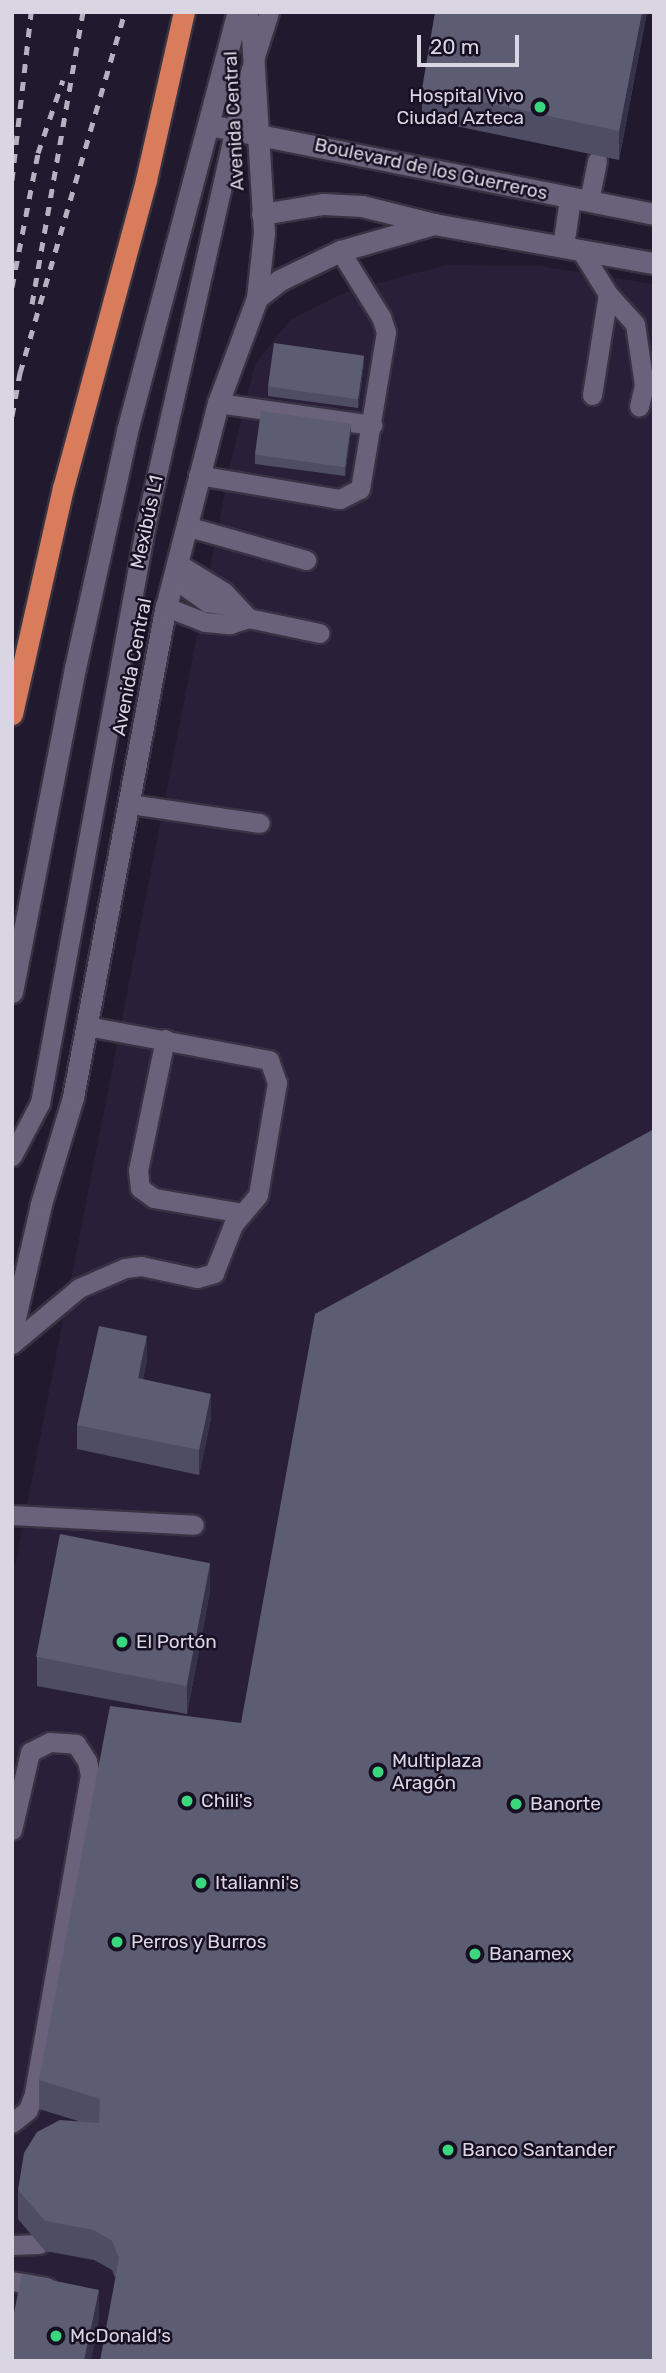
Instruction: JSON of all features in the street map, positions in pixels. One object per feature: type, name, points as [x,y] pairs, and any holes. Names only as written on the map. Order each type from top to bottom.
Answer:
[{"type":"highway","points":[[12,715],[63,488],[146,180],[184,12]]},
{"type":"main road","name":"Avenida Central","points":[[12,992],[75,667],[127,430],[238,12]]},
{"type":"main road","name":"Avenida Central","points":[[12,1331],[87,1026],[166,607],[218,403],[257,298],[262,214],[258,133],[246,12]]},
{"type":"main road","name":"Boulevard de los Guerreros","points":[[209,125],[235,128],[654,214]]},
{"type":"main road","points":[[571,247],[580,200]]},
{"type":"main road","points":[[262,214],[344,204],[434,225],[654,263]]},
{"type":"main road","points":[[257,298],[280,280],[340,251],[434,225]]},
{"type":"lane","name":"Mexibús L1","points":[[12,1156],[40,1103],[111,695],[235,128],[252,62],[269,12]]},
{"type":"lane","points":[[580,200],[597,161]]},
{"type":"lane","points":[[571,247],[635,324],[644,385],[639,406]]},
{"type":"lane","points":[[198,475],[349,498],[364,481],[386,332],[382,317],[340,251]]},
{"type":"lane","points":[[592,395],[608,294]]},
{"type":"lane","points":[[218,403],[372,425]]},
{"type":"lane","points":[[186,526],[306,561]]},
{"type":"lane","points":[[175,570],[207,602],[320,633]]},
{"type":"lane","points":[[166,607],[205,622],[230,624],[241,612]]},
{"type":"lane","points":[[130,804],[260,823]]},
{"type":"lane","points":[[12,1344],[79,1287],[125,1268],[141,1266],[197,1278],[214,1273],[229,1233],[258,1195],[277,1083],[274,1066],[261,1056],[87,1026]]},
{"type":"lane","points":[[165,1039],[138,1170],[140,1188],[154,1199],[243,1213]]},
{"type":"lane","points":[[12,1515],[194,1525]]},
{"type":"lane","points":[[12,1830],[17,1781],[30,1752],[50,1742],[76,1744],[90,1770],[34,2094],[28,2110],[12,2123]]},
{"type":"lane","points":[[12,2245],[39,2244]]},
{"type":"lane","points":[[12,2281],[66,2291]]},
{"type":"shaded area","name":"Multiplaza Aragón","points":[[446,265],[540,266],[654,284],[654,2361],[12,2361],[12,1581],[231,461],[255,364],[290,320],[348,291]]},
{"type":"building","points":[[435,12],[642,12],[619,131],[422,89]]},
{"type":"building","points":[[274,343],[364,356],[358,399],[268,387]]},
{"type":"building","points":[[261,411],[351,424],[345,467],[255,455]]},
{"type":"building","name":"Multiplaza Aragón","points":[[654,1129],[654,2361],[100,2361],[119,2258],[112,2241],[94,2230],[45,2221],[18,2190],[24,2153],[37,2132],[60,2120],[99,2123],[100,2099],[39,2080],[110,1706],[241,1723],[315,1314]]},
{"type":"building","points":[[99,1326],[147,1336],[138,1378],[211,1394],[199,1450],[77,1425]]},
{"type":"building","points":[[60,1534],[210,1563],[186,1686],[36,1657]]},
{"type":"building","points":[[22,2274],[99,2290],[84,2361],[12,2361],[12,2322]]},
{"type":"railway","points":[[12,180],[31,12]]},
{"type":"railway","points":[[32,304],[83,12]]},
{"type":"railway","points":[[12,416],[20,373],[125,12]]},
{"type":"railway","points":[[12,287],[38,153],[63,80]]},
{"type":"place","name":"Hospital Vivo Ciudad Azteca","points":[[540,107]]},
{"type":"place","name":"El Portón","points":[[122,1642]]},
{"type":"place","name":"Multiplaza Aragón","points":[[378,1772]]},
{"type":"place","name":"Chili's","points":[[187,1801]]},
{"type":"place","name":"Banorte","points":[[516,1804]]},
{"type":"place","name":"Italianni's","points":[[201,1883]]},
{"type":"place","name":"Perros y Burros","points":[[117,1942]]},
{"type":"place","name":"Banamex","points":[[475,1954]]},
{"type":"place","name":"Banco Santander","points":[[448,2150]]},
{"type":"place","name":"McDonald's","points":[[56,2336]]}]
